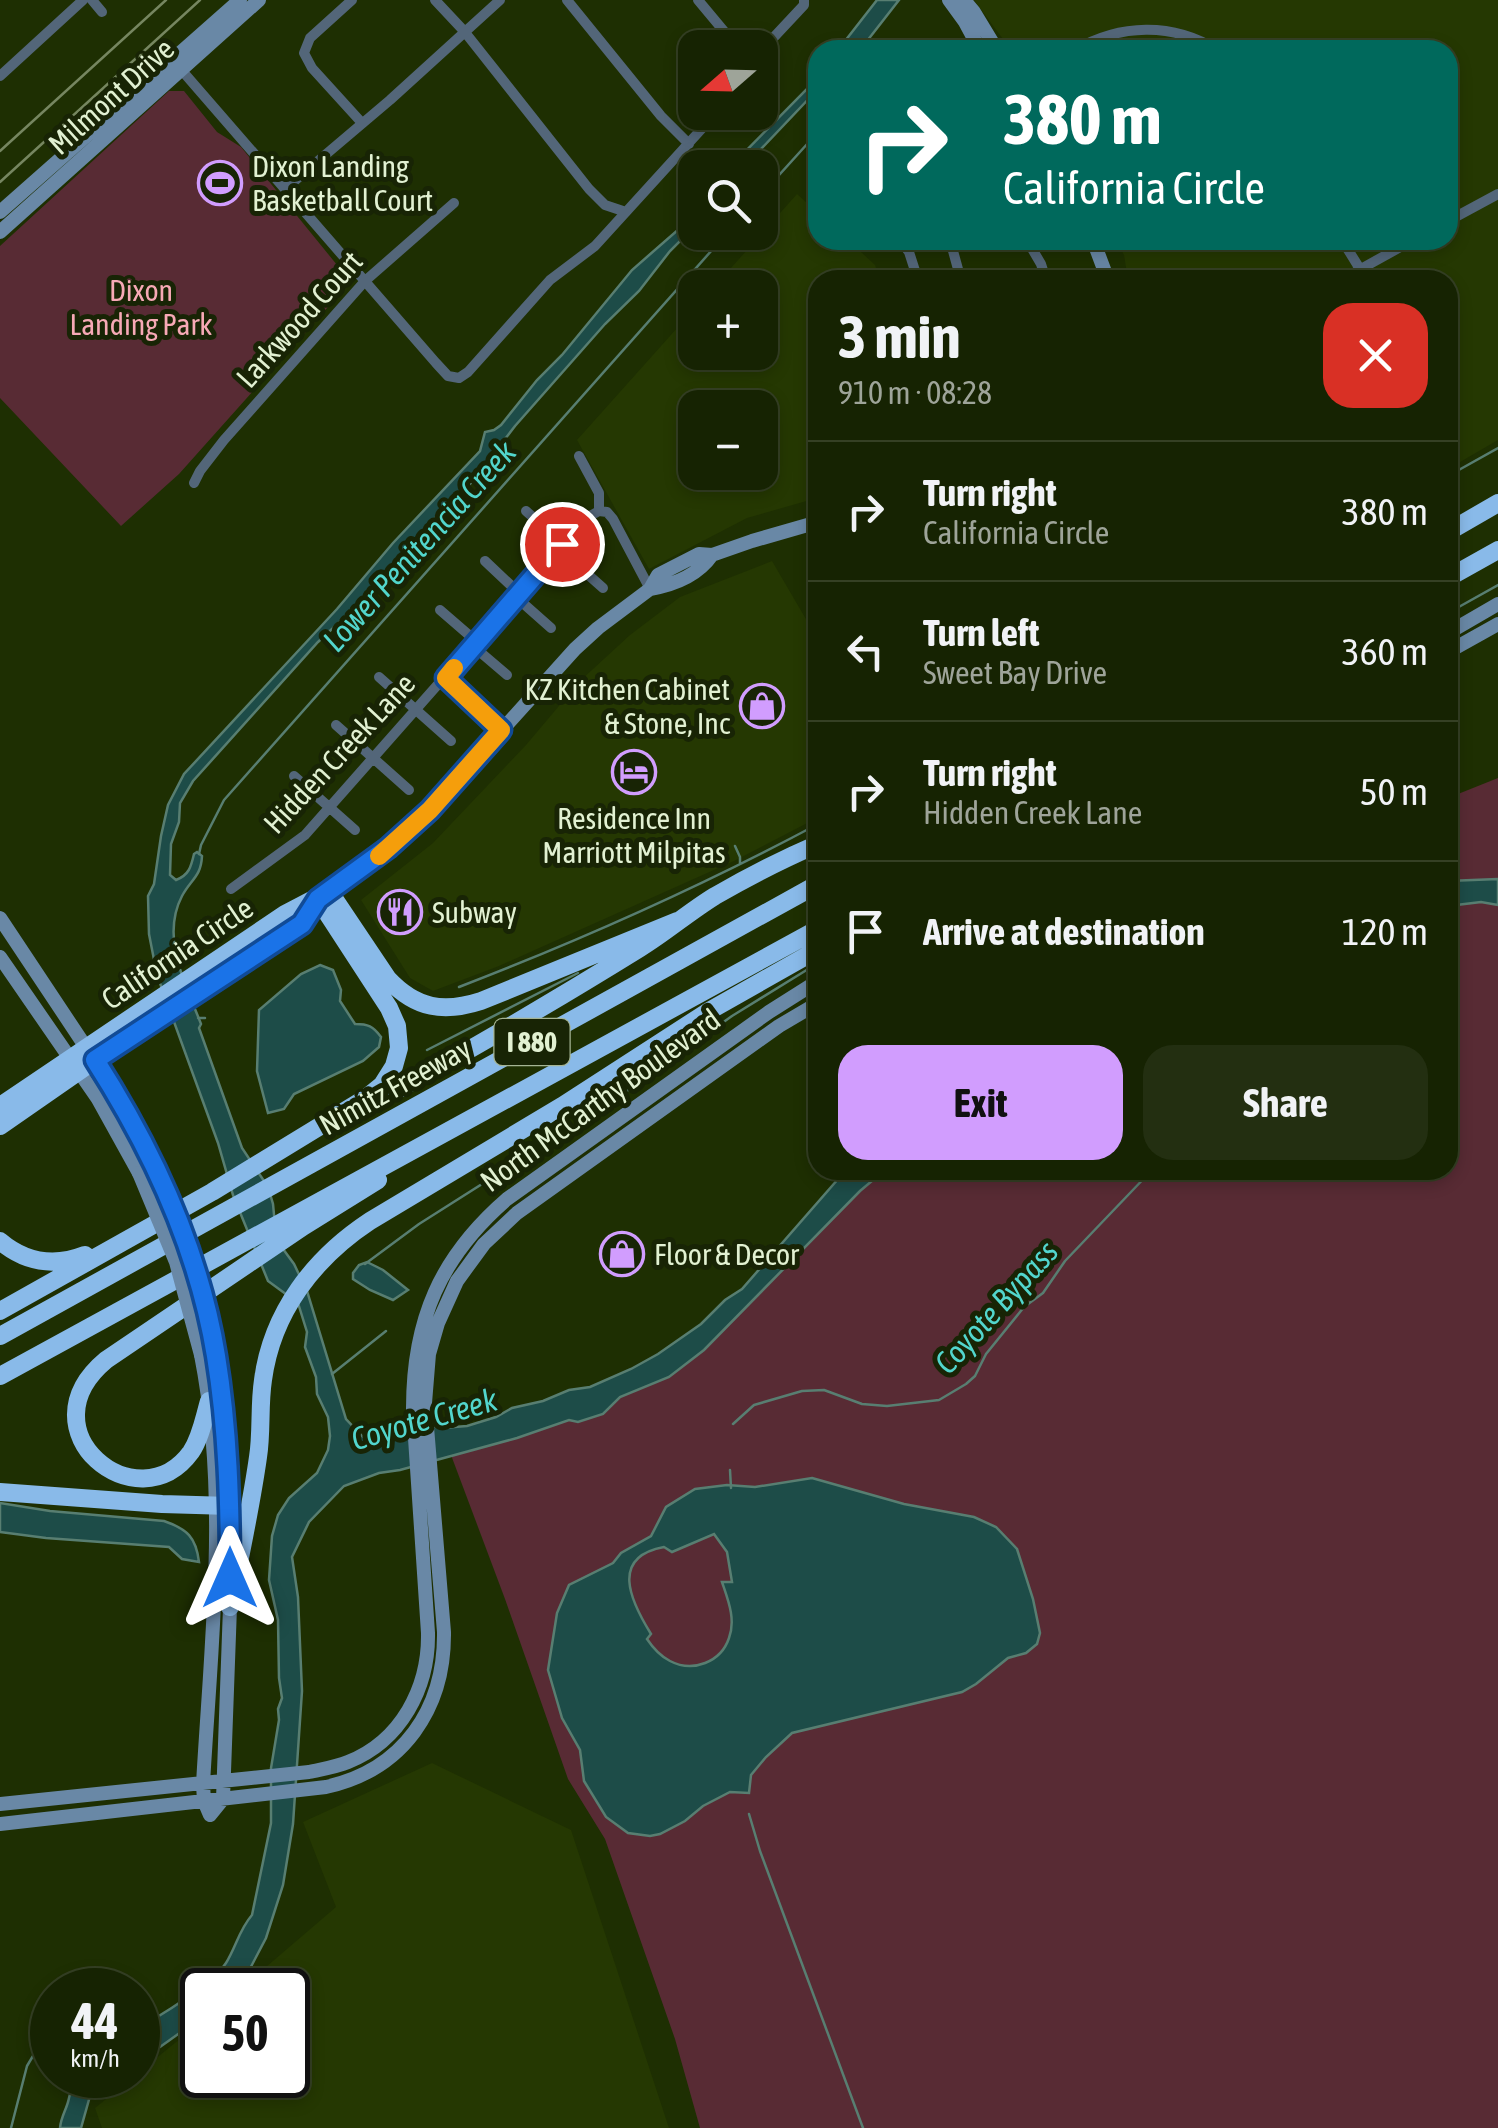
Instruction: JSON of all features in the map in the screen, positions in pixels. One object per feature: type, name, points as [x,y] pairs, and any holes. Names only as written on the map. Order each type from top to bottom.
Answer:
[{"type":"highway","points":[[1458,526],[1498,503]]},
{"type":"highway","points":[[1458,572],[1498,550]]},
{"type":"highway","points":[[280,1152],[434,1070],[585,982],[715,896],[808,849]]},
{"type":"highway","name":"Nimitz Freeway","points":[[0,1336],[808,890]]},
{"type":"highway","points":[[323,895],[398,990],[417,1002],[438,1008],[460,1008],[482,1001],[677,921]]},
{"type":"highway","points":[[0,1311],[280,1152],[382,1084],[394,1066],[399,1048],[397,1026],[323,895]]},
{"type":"highway","name":"California Circle","points":[[74,1065],[206,976],[302,924],[323,895]]},
{"type":"highway","name":"I 880","points":[[0,1376],[233,1248],[305,1217],[521,1089],[808,934]]},
{"type":"highway","points":[[230,1607],[259,1454],[263,1380],[270,1345],[302,1282],[322,1258],[347,1236],[710,1011],[808,955]]},
{"type":"highway","points":[[0,1106],[74,1065]]},
{"type":"highway","points":[[0,1126],[74,1065]]},
{"type":"highway","points":[[209,1401],[198,1438],[186,1457],[168,1471],[147,1478],[124,1476],[103,1466],[87,1450],[78,1429],[79,1395],[98,1367],[242,1268],[305,1217]]},
{"type":"highway","points":[[0,1241],[25,1257],[61,1262],[145,1228]]},
{"type":"highway","points":[[0,1492],[222,1506]]},
{"type":"main road","name":"Milmont Drive","points":[[0,232],[240,0]]},
{"type":"main road","name":"Milmont Drive","points":[[0,212],[259,0]]},
{"type":"main road","points":[[949,0],[975,40]]},
{"type":"main road","points":[[964,0],[990,40]]},
{"type":"main road","name":"California Circle","points":[[323,895],[405,834],[430,810],[598,628],[650,590],[668,586],[704,567],[712,556],[808,525]]},
{"type":"main road","points":[[1458,626],[1498,604]]},
{"type":"main road","points":[[1458,646],[1498,624]]},
{"type":"main road","points":[[0,918],[115,1091],[153,1164],[205,1304],[209,1401],[230,1607],[223,1799]]},
{"type":"main road","points":[[0,957],[106,1113],[139,1173],[176,1262],[208,1355],[228,1448],[215,1568],[204,1801],[0,1824]]},
{"type":"main road","name":"North McCarthy Boulevard","points":[[204,1801],[210,1815],[223,1799],[310,1789],[354,1779],[406,1743],[425,1717],[439,1683],[413,1371],[422,1324],[443,1274],[482,1221],[507,1198],[808,987]]},
{"type":"main road","name":"North McCarthy Boulevard","points":[[418,1405],[438,1322],[457,1281],[494,1233],[808,1008]]},
{"type":"main road","points":[[674,1079],[685,1093]]},
{"type":"main road","name":"North McCarthy Boulevard","points":[[0,1804],[335,1767],[358,1758],[393,1731],[417,1694],[436,1650]]},
{"type":"street","points":[[0,76],[84,0]]},
{"type":"street","points":[[92,0],[102,12]]},
{"type":"street","points":[[352,0],[310,38],[304,52],[312,68],[362,123]]},
{"type":"street","points":[[435,0],[590,189],[605,204],[626,212]]},
{"type":"street","points":[[285,189],[500,0]]},
{"type":"street","points":[[567,0],[661,116],[689,144]]},
{"type":"street","points":[[698,0],[723,30]]},
{"type":"street","points":[[778,33],[804,5],[804,0]]},
{"type":"street","points":[[1096,40],[1109,34],[1158,30],[1198,40]]},
{"type":"street","points":[[177,65],[448,376],[459,378],[550,280],[595,246],[701,130]]},
{"type":"street","points":[[1458,216],[1498,194]]},
{"type":"street","name":"Larkwood Court","points":[[194,483],[255,404],[365,281],[454,202]]},
{"type":"street","points":[[1348,250],[1360,269],[1395,250]]},
{"type":"street","points":[[579,456],[599,493],[599,512],[606,512],[613,519],[650,590]]},
{"type":"street","points":[[526,511],[604,588]]},
{"type":"street","name":"Hidden Creek Lane","points":[[230,890],[305,835],[582,520],[599,512]]},
{"type":"street","points":[[485,562],[551,628]]},
{"type":"street","points":[[440,610],[507,676]]},
{"type":"street","points":[[379,677],[451,741]]},
{"type":"street","points":[[446,678],[501,730]]},
{"type":"street","points":[[336,726],[409,790]]},
{"type":"street","points":[[294,776],[355,830]]},
{"type":"shaded area","points":[[974,0],[1498,0],[1498,440],[1458,463],[1458,270],[1126,270],[1121,250],[1458,250],[1458,40],[1004,40]]},
{"type":"shaded area","points":[[797,194],[808,204],[808,250],[859,250],[875,265],[877,270],[808,270],[808,501],[747,518],[649,569],[577,440],[678,327],[678,370],[778,370],[778,270],[729,270],[747,250],[778,250],[778,215]]},
{"type":"shaded area","points":[[772,561],[808,623],[808,823],[734,861],[499,966],[433,991],[410,978],[361,900],[433,843],[526,745],[580,681],[630,635],[680,597]]},
{"type":"shaded area","points":[[432,1763],[571,1830],[669,2128],[102,2128],[95,2108],[107,2098],[160,2098],[160,2055],[180,2039],[180,2098],[310,2098],[310,1968],[265,1968],[336,1907],[303,1822]]},
{"type":"green space","name":"Dixon Landing Park","points":[[169,91],[184,91],[217,132],[241,147],[346,276],[344,289],[179,474],[121,526],[0,398],[0,246]]},
{"type":"green space","points":[[1498,778],[1498,2128],[700,2128],[675,2039],[605,1839],[568,1779],[451,1455],[602,1414],[620,1397],[669,1377],[704,1350],[873,1180],[1458,1180],[1458,794]]},
{"type":"water","points":[[877,0],[899,0],[868,40],[846,40]]},
{"type":"water","points":[[808,87],[808,99],[760,150],[747,150],[767,130],[778,130],[778,118]]},
{"type":"water","points":[[678,230],[678,243],[639,291],[515,426],[473,481],[318,642],[193,781],[180,803],[179,822],[171,844],[170,875],[176,880],[184,876],[194,854],[202,856],[198,873],[176,912],[174,945],[242,1148],[268,1187],[283,1249],[307,1291],[346,1419],[363,1437],[397,1437],[423,1425],[467,1426],[512,1408],[590,1387],[631,1369],[701,1324],[742,1289],[837,1180],[873,1180],[704,1350],[669,1377],[620,1397],[603,1414],[578,1422],[569,1420],[344,1486],[309,1522],[292,1557],[298,1597],[302,1691],[293,1824],[283,1885],[266,1938],[250,1968],[222,1968],[252,1915],[271,1823],[271,1768],[282,1698],[278,1620],[269,1580],[272,1536],[278,1515],[289,1498],[317,1473],[330,1436],[328,1417],[317,1394],[316,1377],[305,1347],[307,1332],[298,1303],[268,1281],[233,1195],[157,975],[149,934],[148,896],[154,884],[168,805],[184,774],[480,451],[485,432],[501,425],[632,270]]},
{"type":"water","points":[[1498,879],[1498,905],[1458,905],[1458,881]]},
{"type":"water","points":[[320,965],[333,970],[341,990],[340,1001],[355,1024],[370,1026],[378,1033],[379,1047],[363,1061],[294,1094],[284,1109],[268,1113],[257,1071],[259,1010],[301,974]]},
{"type":"water","points":[[367,1262],[408,1290],[393,1300],[353,1279],[359,1265]]},
{"type":"water","points":[[812,1478],[904,1504],[974,1517],[996,1527],[1017,1549],[1033,1599],[1040,1633],[1037,1644],[1026,1653],[1008,1658],[962,1692],[792,1733],[751,1775],[749,1793],[730,1792],[660,1834],[628,1833],[606,1817],[584,1781],[580,1750],[562,1718],[548,1670],[557,1613],[569,1585],[613,1563],[621,1553],[651,1536],[666,1507],[695,1489],[755,1487]],"holes":[[[714,1534],[727,1552],[732,1582],[722,1582],[732,1624],[725,1646],[705,1663],[688,1666],[670,1661],[647,1639],[651,1634],[629,1582],[636,1560],[647,1552],[664,1547],[672,1552]]]},
{"type":"water","points":[[0,1503],[164,1521],[189,1535],[199,1562],[182,1559],[169,1547],[0,1532]]},
{"type":"water","points":[[180,2002],[180,2033],[160,2047],[160,2015]]},
{"type":"water","points":[[69,2098],[89,2098],[81,2128],[60,2128]]},
{"type":"waterway","name":"Lower Penitencia Creek","points":[[778,176],[808,143]]},
{"type":"waterway","name":"Lower Penitencia Creek","points":[[199,854],[224,800],[712,250]]},
{"type":"waterway","points":[[1458,470],[1498,448]]},
{"type":"waterway","points":[[1458,607],[1498,585]]},
{"type":"waterway","points":[[459,987],[641,911],[808,829]]},
{"type":"waterway","points":[[735,846],[740,863]]},
{"type":"waterway","points":[[365,1264],[419,1224],[610,1103],[732,1016],[808,969]]},
{"type":"waterway","points":[[427,1050],[578,973]]},
{"type":"waterway","points":[[198,1018],[205,1018]]},
{"type":"waterway","name":"Coyote Bypass","points":[[733,1424],[754,1405],[802,1391],[824,1390],[862,1404],[887,1406],[939,1400],[966,1384],[1024,1307],[1043,1293],[1065,1261],[1142,1180]]},
{"type":"waterway","points":[[332,1374],[386,1331]]},
{"type":"waterway","name":"Coyote Bypass","points":[[730,1470],[731,1488]]},
{"type":"waterway","name":"Coyote Bypass","points":[[749,1814],[863,2128]]},
{"type":"waterway","points":[[11,2128],[30,2061]]},
{"type":"railway","points":[[0,151],[166,0]]},
{"type":"railway","points":[[0,182],[200,0]]},
{"type":"slow traffic","points":[[379,856],[430,810],[501,730],[446,678],[454,668]]},
{"type":"place","name":"Dixon Landing Basketball Court","points":[[220,183]]},
{"type":"place","name":"KZ Kitchen Cabinet & Stone, Inc","points":[[762,706]]},
{"type":"place","name":"Residence Inn Marriott Milpitas","points":[[634,772]]},
{"type":"place","name":"Subway","points":[[400,912]]},
{"type":"place","name":"Floor & Decor","points":[[622,1254]]},
{"type":"route","points":[[230,1578],[229,1466],[216,1354],[205,1304],[153,1164],[95,1060],[302,924],[318,899],[366,866],[430,810],[501,730],[446,678],[562,544]]},
{"type":"water label","name":"Coyote Creek","points":[[424,1419]]}]
